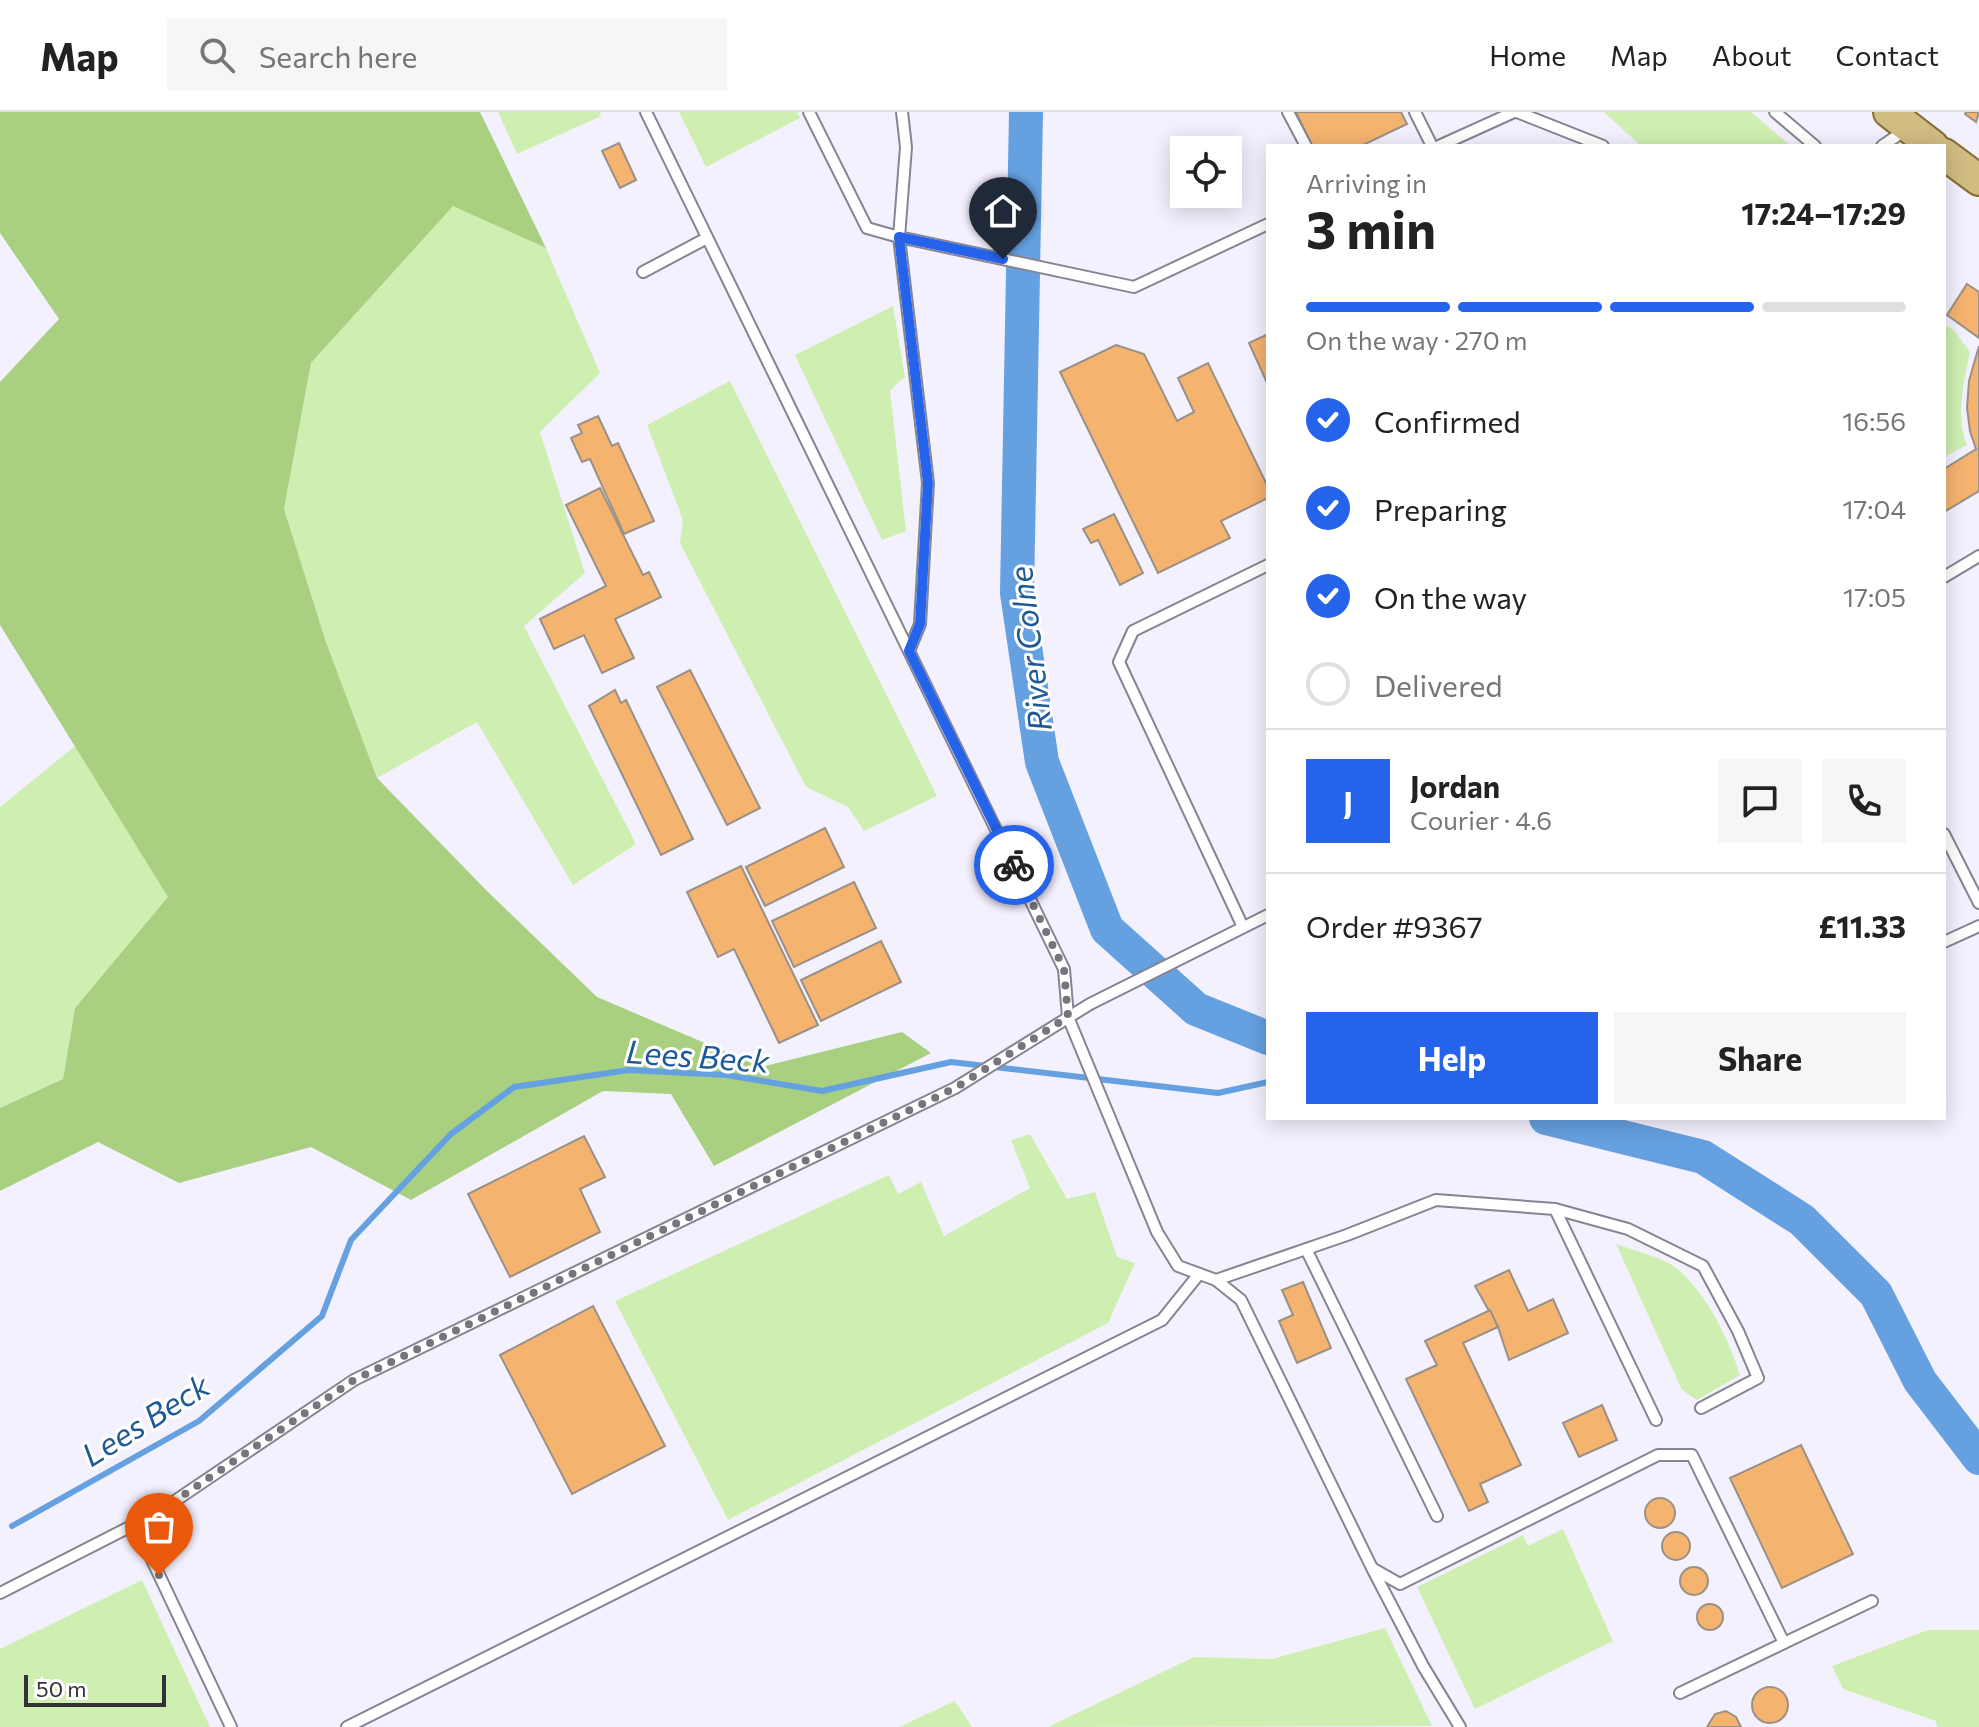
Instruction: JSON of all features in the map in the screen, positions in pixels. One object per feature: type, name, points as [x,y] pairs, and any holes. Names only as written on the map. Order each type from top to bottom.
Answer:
[{"type":"main road","points":[[1899,120],[1930,144]]},
{"type":"main road","points":[[1946,155],[1979,180]]},
{"type":"lane","points":[[646,112],[1064,969],[1068,1017],[1157,1232],[1178,1266],[1216,1280],[1241,1300],[1372,1568],[1423,1666],[1460,1727]]},
{"type":"lane","points":[[809,112],[867,228],[899,237],[1134,287],[1266,225]]},
{"type":"lane","points":[[902,112],[906,147],[899,237],[928,483],[920,624],[909,651]]},
{"type":"lane","points":[[1288,112],[1305,144]]},
{"type":"lane","points":[[1415,112],[1431,144]]},
{"type":"lane","points":[[1444,144],[1516,112],[1598,144]]},
{"type":"lane","points":[[1775,112],[1813,144]]},
{"type":"lane","points":[[1883,144],[1899,120]]},
{"type":"lane","points":[[643,272],[707,238]]},
{"type":"lane","points":[[1946,576],[1979,556]]},
{"type":"lane","points":[[1243,927],[1119,662],[1133,631],[1266,566]]},
{"type":"lane","points":[[1946,838],[1979,903]]},
{"type":"lane","points":[[0,1593],[157,1513],[354,1380],[955,1088],[1090,1004],[1266,916]]},
{"type":"lane","points":[[1946,941],[1979,926]]},
{"type":"lane","points":[[1216,1280],[1436,1200],[1555,1209],[1628,1229],[1703,1266],[1738,1331],[1758,1378],[1701,1408]]},
{"type":"lane","points":[[1555,1209],[1656,1420]]},
{"type":"lane","points":[[1306,1249],[1437,1516]]},
{"type":"lane","points":[[347,1727],[1162,1320],[1199,1274]]},
{"type":"lane","points":[[1372,1568],[1400,1584],[1658,1455],[1692,1455],[1784,1643]]},
{"type":"lane","points":[[135,1524],[231,1727]]},
{"type":"lane","points":[[1680,1693],[1872,1601]]},
{"type":"green space","points":[[0,112],[480,112],[546,248],[453,206],[311,363],[284,509],[326,642],[377,778],[486,890],[597,997],[761,1067],[902,1032],[931,1053],[714,1166],[671,1094],[603,1091],[411,1200],[311,1147],[179,1183],[98,1142],[0,1191],[0,1108],[63,1079],[75,1008],[168,897],[0,625],[0,382],[59,319],[0,233]]},
{"type":"green space","points":[[498,112],[600,112],[601,116],[517,154]]},
{"type":"green space","points":[[679,112],[797,112],[800,118],[706,167]]},
{"type":"green space","points":[[1604,112],[1751,112],[1789,144],[1639,144]]},
{"type":"green space","points":[[453,205],[546,248],[600,373],[540,432],[585,573],[524,626],[636,844],[573,885],[477,722],[377,778],[326,642],[284,509],[311,363]]},
{"type":"green space","points":[[893,306],[905,377],[890,390],[906,531],[882,540],[795,355]]},
{"type":"green space","points":[[1946,326],[1953,329],[1970,352],[1961,411],[1967,445],[1946,456]]},
{"type":"green space","points":[[730,381],[937,796],[864,831],[848,807],[806,787],[680,543],[683,520],[647,425]]},
{"type":"green space","points":[[75,746],[169,897],[75,1008],[63,1079],[0,1108],[0,807]]},
{"type":"green space","points":[[1030,1134],[1067,1199],[1095,1192],[1117,1257],[1135,1263],[1108,1323],[728,1520],[615,1301],[889,1175],[898,1194],[921,1182],[944,1236],[1030,1188],[1011,1140]]},
{"type":"green space","points":[[1616,1244],[1650,1255],[1682,1273],[1713,1314],[1740,1375],[1697,1400],[1682,1390]]},
{"type":"green space","points":[[1563,1529],[1613,1641],[1475,1709],[1417,1587],[1523,1535],[1528,1546]]},
{"type":"green space","points":[[142,1580],[210,1727],[0,1727],[0,1649]]},
{"type":"green space","points":[[1385,1628],[1432,1726],[1048,1727],[1194,1657],[1272,1659]]},
{"type":"green space","points":[[1928,1630],[1979,1630],[1979,1727],[1937,1727],[1936,1721],[1843,1689],[1832,1666]]},
{"type":"green space","points":[[955,1701],[972,1727],[899,1727]]},
{"type":"building","points":[[1296,112],[1401,112],[1407,124],[1365,144],[1311,144]]},
{"type":"building","points":[[1979,112],[1976,122],[1965,114]]},
{"type":"building","points":[[619,143],[636,180],[620,188],[602,151]]},
{"type":"building","points":[[1967,284],[1979,292],[1979,338],[1947,315]]},
{"type":"building","points":[[1266,335],[1266,381],[1249,343]]},
{"type":"building","points":[[1116,345],[1144,354],[1177,421],[1194,412],[1178,378],[1208,363],[1266,483],[1266,499],[1221,521],[1230,538],[1158,573],[1060,372]]},
{"type":"building","points":[[1979,346],[1979,491],[1946,511],[1946,468],[1976,449],[1967,408],[1969,381]]},
{"type":"building","points":[[598,416],[612,446],[618,443],[654,521],[624,534],[590,459],[582,462],[571,438],[582,433],[578,425]]},
{"type":"building","points":[[600,488],[643,575],[649,572],[661,597],[615,619],[634,658],[602,673],[584,635],[554,649],[540,619],[606,586],[566,505]]},
{"type":"building","points":[[1114,514],[1143,573],[1120,585],[1098,540],[1091,543],[1083,529]]},
{"type":"building","points":[[690,670],[760,808],[727,825],[657,687]]},
{"type":"building","points":[[615,690],[621,703],[626,700],[693,839],[661,855],[589,706]]},
{"type":"building","points":[[825,828],[844,867],[765,906],[746,867]]},
{"type":"building","points":[[741,866],[818,1025],[779,1043],[734,949],[718,957],[687,892]]},
{"type":"building","points":[[854,882],[876,928],[794,967],[772,921]]},
{"type":"building","points":[[881,941],[901,982],[821,1021],[801,980]]},
{"type":"building","points":[[584,1136],[605,1177],[580,1189],[600,1232],[510,1277],[468,1194]]},
{"type":"building","points":[[1509,1270],[1528,1311],[1553,1299],[1568,1333],[1509,1360],[1498,1327],[1475,1286]]},
{"type":"building","points":[[1303,1282],[1331,1348],[1297,1363],[1279,1321],[1293,1315],[1282,1290]]},
{"type":"building","points":[[593,1306],[665,1446],[572,1494],[500,1355]]},
{"type":"building","points":[[1490,1310],[1498,1327],[1463,1343],[1521,1465],[1480,1484],[1488,1502],[1469,1511],[1406,1379],[1437,1365],[1425,1341]]},
{"type":"building","points":[[1602,1405],[1617,1440],[1579,1457],[1563,1423]]},
{"type":"building","points":[[1801,1445],[1853,1554],[1782,1588],[1730,1478]]},
{"type":"building","points":[[1660,1498],[1671,1502],[1675,1513],[1671,1524],[1660,1528],[1649,1524],[1645,1513],[1649,1502]]},
{"type":"building","points":[[1676,1532],[1686,1536],[1690,1546],[1686,1556],[1676,1560],[1666,1556],[1662,1546],[1666,1536]]},
{"type":"building","points":[[1694,1567],[1704,1571],[1708,1581],[1704,1591],[1694,1595],[1684,1591],[1680,1581],[1684,1571]]},
{"type":"building","points":[[1710,1604],[1719,1608],[1723,1617],[1719,1626],[1710,1630],[1701,1626],[1697,1617],[1701,1608]]},
{"type":"building","points":[[1770,1687],[1783,1692],[1788,1705],[1783,1718],[1770,1723],[1757,1718],[1752,1705],[1757,1692]]},
{"type":"building","points":[[1726,1711],[1736,1717],[1741,1727],[1707,1727],[1715,1714]]},
{"type":"waterway","name":"River Colne","points":[[1026,112],[1017,593],[1042,762],[1107,929],[1196,1009],[1266,1037]]},
{"type":"waterway","name":"Lees Beck","points":[[12,1526],[199,1421],[322,1316],[351,1240],[451,1134],[514,1087],[629,1070],[726,1075],[822,1091],[951,1062],[1218,1093],[1266,1082]]},
{"type":"waterway","name":"River Colne","points":[[1554,1120],[1703,1157],[1802,1220],[1876,1294],[1920,1381],[1979,1458]]},
{"type":"way so far","points":[[159,1575],[135,1524],[157,1513],[354,1380],[955,1088],[1068,1017],[1064,969],[1014,865]]},
{"type":"route","points":[[1003,259],[899,237],[928,483],[920,624],[909,651],[1014,865]]}]
